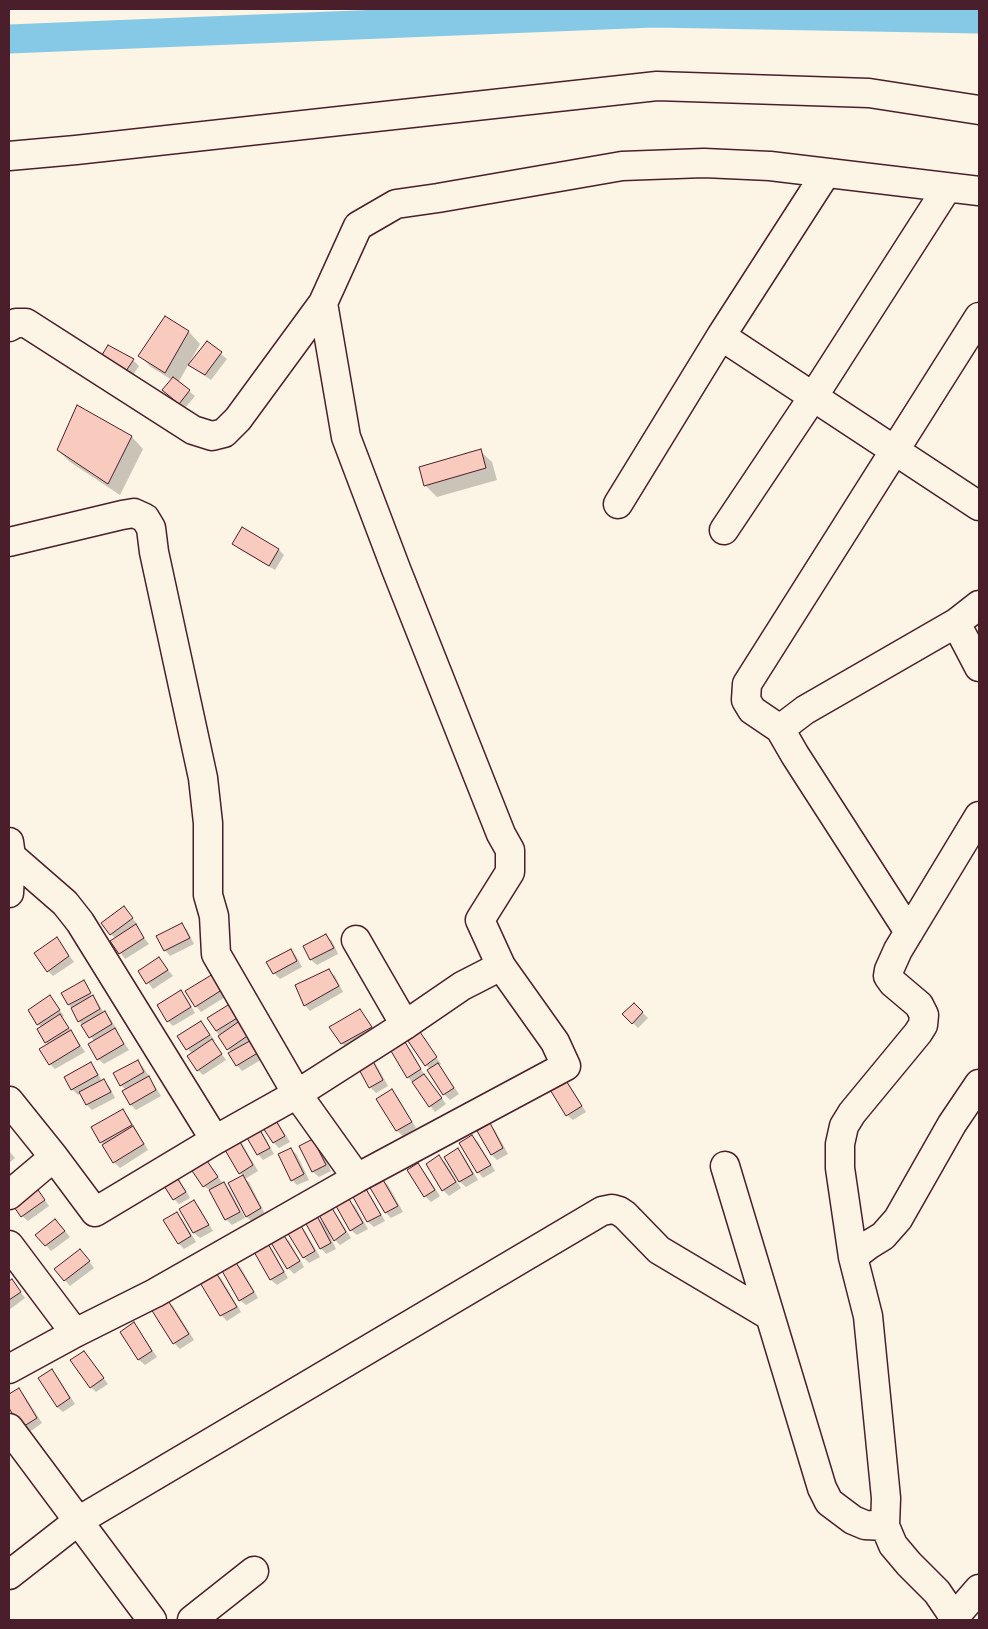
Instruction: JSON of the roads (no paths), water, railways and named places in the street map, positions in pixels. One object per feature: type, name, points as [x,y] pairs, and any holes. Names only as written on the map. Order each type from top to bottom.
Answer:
[{"type":"street","points":[[9,156],[657,86],[869,93],[979,110]]},
{"type":"street","points":[[9,327],[16,323],[26,323],[193,430],[212,436],[224,433],[238,419],[323,303],[358,226],[396,204],[622,166],[704,163],[770,166],[979,191]]},
{"type":"street","points":[[618,504],[721,336],[826,173]]},
{"type":"street","points":[[724,530],[813,397],[947,188]]},
{"type":"street","points":[[9,1369],[75,1333],[156,1293],[357,1178],[566,1066],[555,1042],[501,966],[480,920],[510,872],[510,850],[501,834],[346,437],[323,303]]},
{"type":"street","points":[[909,932],[794,755],[780,729],[752,710],[746,700],[747,684],[979,317]]},
{"type":"street","points":[[721,336],[979,506]]},
{"type":"street","points":[[9,542],[134,513],[145,518],[151,528],[154,552],[203,778],[208,823],[208,895],[214,916],[216,954],[297,1094],[357,1178]]},
{"type":"street","points":[[780,729],[805,710],[956,623],[979,605]]},
{"type":"street","points":[[956,623],[979,667]]},
{"type":"street","points":[[979,816],[888,970],[888,976],[893,983],[919,1005],[924,1015],[923,1025],[918,1034],[852,1113],[844,1126],[840,1144],[840,1168],[853,1257],[868,1316],[886,1498],[885,1526],[893,1545],[937,1592],[953,1619],[979,1589]]},
{"type":"street","points":[[10,847],[65,903],[80,922],[215,1140]]},
{"type":"street","points":[[9,893],[10,847]]},
{"type":"street","points":[[356,940],[405,1025]]},
{"type":"street","points":[[9,1101],[95,1212],[215,1140],[297,1094],[462,986],[501,966]]},
{"type":"street","points":[[853,1257],[883,1236],[898,1219],[952,1124],[979,1084]]},
{"type":"street","points":[[9,1196],[54,1157]]},
{"type":"street","points":[[725,1166],[822,1488],[829,1502],[853,1520],[865,1524],[885,1526]]},
{"type":"street","points":[[9,1575],[78,1521],[602,1211],[612,1210],[625,1215],[660,1250],[770,1316]]},
{"type":"street","points":[[9,1244],[75,1333]]},
{"type":"street","points":[[9,1428],[152,1620]]},
{"type":"street","points":[[192,1620],[254,1571]]},
{"type":"waterway","points":[[9,39],[654,13],[979,19]]}]
